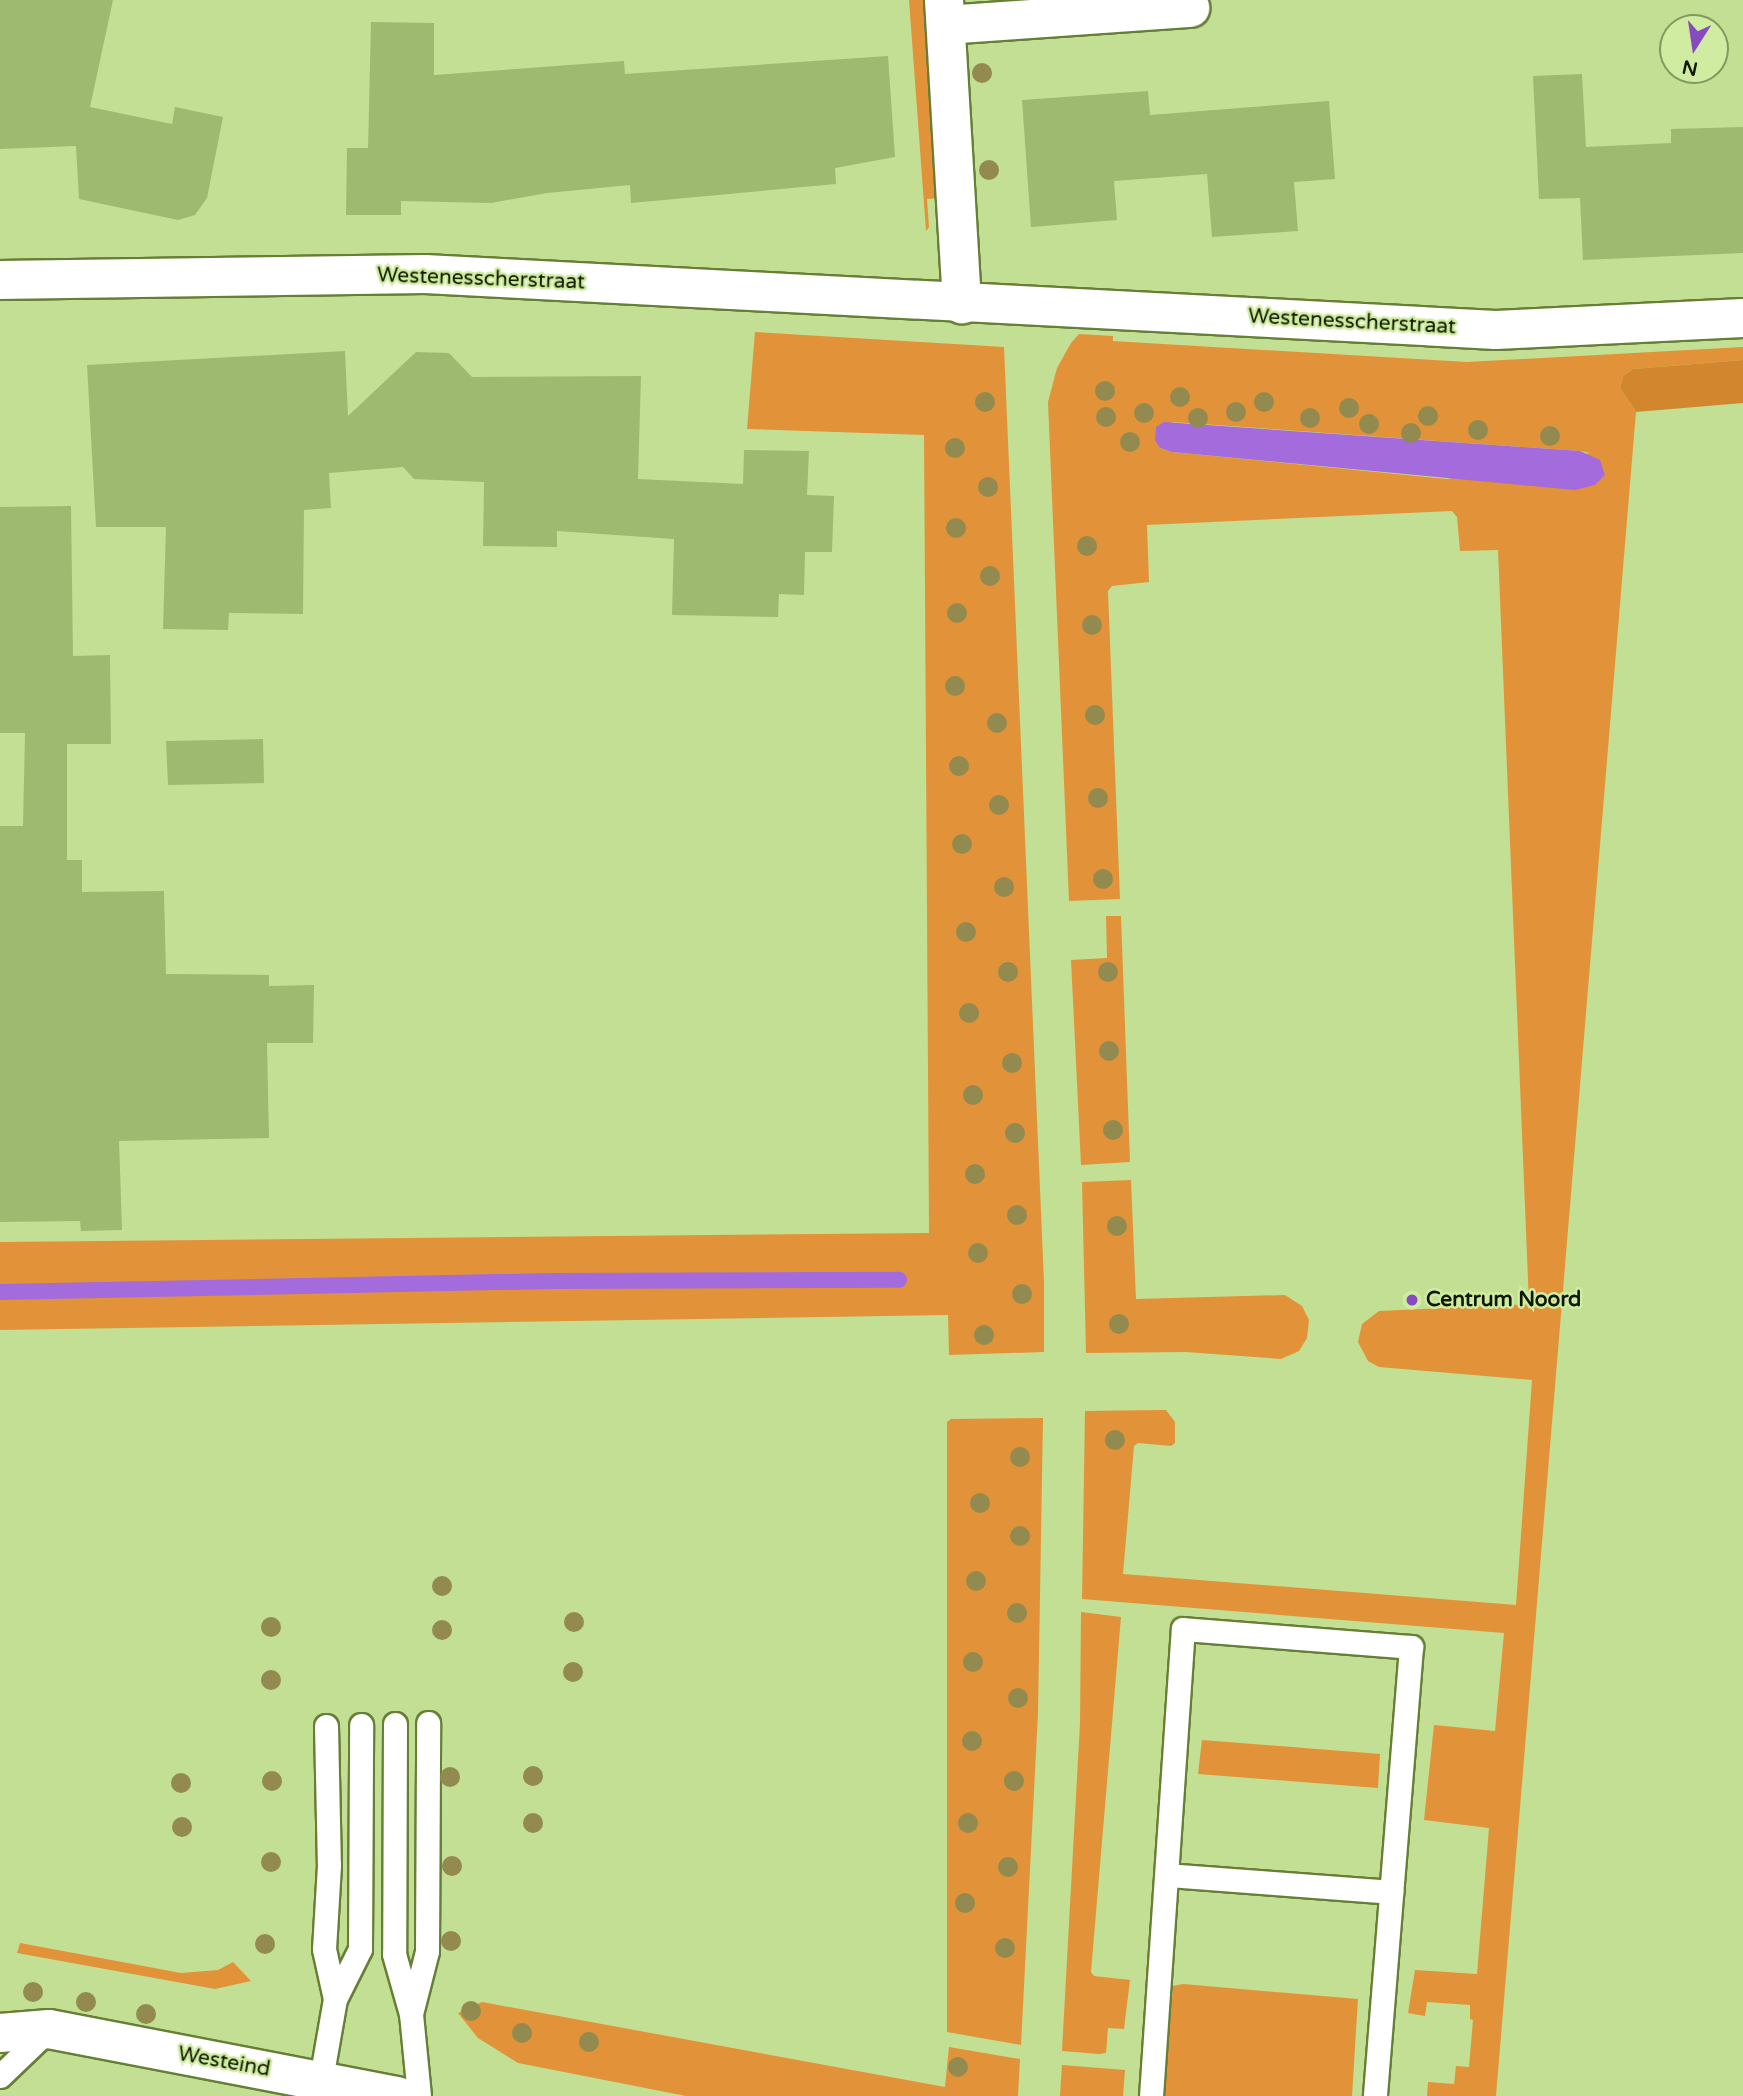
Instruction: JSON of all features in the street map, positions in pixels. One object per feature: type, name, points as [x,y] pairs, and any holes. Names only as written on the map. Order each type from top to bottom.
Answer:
[{"type":"street","points":[[962,304],[945,12],[1190,8]]},
{"type":"street","name":"Westenesscherstraat","points":[[0,280],[425,274],[1496,330],[1743,318]]},
{"type":"street","name":"Westeind","points":[[0,2033],[49,2029],[321,2079],[398,2096]]},
{"type":"lane","points":[[1151,2096],[1184,1629],[1411,1647],[1375,2095]]},
{"type":"lane","points":[[411,2014],[427,1951],[428,1723]]},
{"type":"lane","points":[[395,1724],[394,1954],[411,2014],[419,2096]]},
{"type":"lane","points":[[321,2079],[335,1999],[360,1949],[361,1725]]},
{"type":"lane","points":[[326,1726],[329,1866],[324,1949],[335,1999]]},
{"type":"lane","points":[[1167,1875],[1391,1892]]},
{"type":"lane","points":[[0,2076],[49,2029]]},
{"type":"shaded area","points":[[909,0],[925,0],[940,198],[927,199],[929,227],[926,231]]},
{"type":"shaded area","points":[[755,332],[1004,347],[1044,1282],[1044,1352],[949,1355],[948,1315],[0,1330],[0,1242],[929,1233],[924,435],[747,429]]},
{"type":"shaded area","points":[[1079,334],[1113,336],[1113,341],[1467,362],[1743,347],[1743,360],[1633,369],[1623,376],[1620,388],[1636,412],[1496,2096],[1427,2096],[1428,2082],[1454,2084],[1456,2066],[1469,2067],[1473,2020],[1470,2019],[1470,2005],[1427,2002],[1425,2016],[1408,2013],[1415,1970],[1477,1974],[1489,1828],[1424,1820],[1434,1725],[1495,1731],[1504,1633],[1082,1599],[1085,1411],[1166,1410],[1175,1422],[1175,1443],[1171,1446],[1138,1443],[1134,1446],[1123,1574],[1516,1605],[1532,1380],[1379,1367],[1368,1361],[1358,1342],[1362,1324],[1379,1311],[1529,1304],[1498,550],[1460,551],[1457,517],[1452,511],[1147,525],[1149,582],[1112,586],[1108,591],[1120,899],[1069,901],[1048,402],[1057,368]],"holes":[[[1172,422],[1590,453],[1447,479],[1172,452],[1160,448]]]},
{"type":"shaded area","points":[[1743,360],[1743,403],[1636,412],[1620,388],[1623,376],[1633,369]]},
{"type":"shaded area","points":[[1164,422],[1580,451],[1600,460],[1605,475],[1595,485],[1575,490],[1172,452],[1160,448],[1155,440],[1156,427]]},
{"type":"shaded area","points":[[1106,916],[1121,916],[1130,1162],[1081,1165],[1071,960],[1107,958]]},
{"type":"shaded area","points":[[1131,1180],[1136,1299],[1285,1295],[1302,1306],[1309,1320],[1307,1338],[1299,1351],[1281,1359],[1186,1352],[1086,1353],[1082,1182]]},
{"type":"shaded area","points":[[1043,1418],[1038,1713],[1021,2045],[947,2032],[947,1422],[951,1419]]},
{"type":"shaded area","points":[[1081,1612],[1121,1617],[1091,1972],[1094,1976],[1130,1980],[1124,2029],[1108,2028],[1106,2053],[1099,2054],[1062,2051],[1080,1723]]},
{"type":"shaded area","points":[[1202,1740],[1380,1754],[1378,1788],[1198,1774]]},
{"type":"shaded area","points":[[20,1943],[181,1973],[218,1970],[233,1962],[251,1981],[215,1989],[17,1953]]},
{"type":"shaded area","points":[[1183,1984],[1358,1999],[1352,2096],[1164,2096],[1173,1986]]},
{"type":"shaded area","points":[[482,2002],[945,2087],[949,2047],[1020,2059],[1018,2096],[686,2096],[518,2063],[478,2038],[458,2013]]},
{"type":"shaded area","points":[[1062,2065],[1125,2070],[1123,2096],[1060,2096]]},
{"type":"building","points":[[0,0],[113,0],[90,107],[172,124],[175,107],[223,117],[207,198],[195,215],[178,220],[79,199],[76,146],[0,149]]},
{"type":"building","points":[[371,22],[434,23],[434,75],[624,61],[625,74],[888,56],[895,157],[835,168],[836,184],[631,203],[630,185],[547,193],[491,203],[401,201],[401,215],[346,215],[347,148],[368,148]]},
{"type":"building","points":[[1582,74],[1586,147],[1671,143],[1671,129],[1743,127],[1743,253],[1583,260],[1580,198],[1539,199],[1533,76]]},
{"type":"building","points":[[1148,91],[1150,115],[1329,101],[1335,179],[1294,182],[1298,231],[1212,237],[1207,174],[1114,181],[1117,220],[1031,227],[1022,100]]},
{"type":"building","points":[[345,351],[348,416],[416,352],[449,353],[472,377],[641,376],[638,479],[743,484],[744,450],[809,451],[807,495],[834,496],[832,552],[805,552],[804,595],[779,594],[778,617],[672,615],[674,539],[557,531],[557,547],[483,546],[484,482],[414,479],[403,467],[329,473],[331,508],[304,510],[303,614],[229,613],[228,630],[163,629],[166,527],[96,527],[87,365]]},
{"type":"building","points":[[71,506],[73,656],[110,655],[111,744],[67,744],[67,860],[82,860],[82,892],[164,891],[166,974],[269,975],[269,986],[314,985],[313,1043],[267,1043],[269,1138],[119,1141],[122,1230],[81,1231],[80,1221],[0,1222],[0,826],[23,826],[25,733],[0,733],[0,507]]},
{"type":"building","points":[[263,739],[264,783],[168,785],[166,741]]},
{"type":"waterway","points":[[0,1292],[554,1281],[899,1280]]},
{"type":"place","name":"Centrum Noord","points":[[1412,1300]]}]
